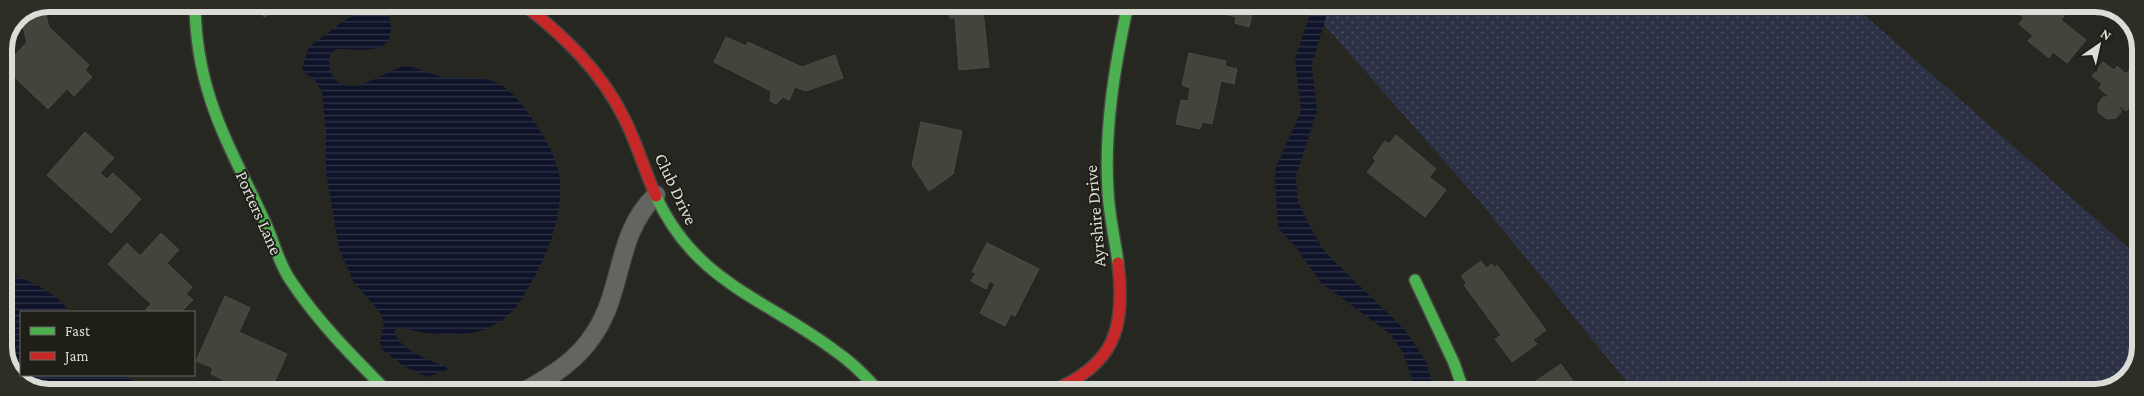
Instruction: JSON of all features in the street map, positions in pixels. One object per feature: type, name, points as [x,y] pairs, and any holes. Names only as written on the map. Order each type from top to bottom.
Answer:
[{"type":"street","name":"Porters Lane","points":[[194,13],[198,58],[210,107],[269,230],[289,279],[314,311],[380,383]]},
{"type":"street","name":"Club Drive","points":[[533,13],[582,56],[607,87],[624,118],[656,195],[677,234],[707,267],[750,299],[842,356],[874,383]]},
{"type":"street","name":"Ayrshire Drive","points":[[1072,384],[1088,373],[1109,349],[1118,327],[1120,294],[1108,193],[1107,138],[1114,79],[1126,13]]},
{"type":"street","points":[[537,383],[569,363],[594,335],[610,302],[631,230],[637,216],[656,195]]},
{"type":"street","points":[[1415,280],[1454,363],[1461,384]]},
{"type":"shaded area","points":[[359,13],[387,13],[391,31],[389,40],[376,48],[367,50],[337,49],[332,52],[329,67],[337,81],[346,86],[356,86],[399,67],[407,66],[439,76],[477,78],[492,81],[510,92],[530,114],[556,161],[559,174],[559,205],[552,237],[532,282],[513,311],[499,322],[485,329],[469,333],[453,335],[400,328],[395,330],[396,337],[407,348],[448,369],[428,377],[403,366],[382,349],[380,342],[384,323],[381,314],[353,281],[339,248],[326,172],[326,131],[322,92],[315,80],[303,72],[302,68],[309,47],[348,18]]},
{"type":"shaded area","points":[[1310,13],[1327,13],[1312,64],[1317,111],[1296,176],[1298,203],[1319,243],[1328,255],[1405,330],[1427,363],[1432,384],[1414,384],[1402,351],[1390,334],[1320,282],[1296,247],[1278,228],[1276,167],[1301,111],[1295,59]]},
{"type":"shaded area","points":[[1314,13],[1862,13],[2131,250],[2130,356],[2124,369],[2113,379],[2094,384],[1628,384],[1481,203]]},
{"type":"shaded area","points":[[13,274],[48,292],[69,311],[20,311],[20,368],[13,354]]},
{"type":"shaded area","points":[[27,376],[126,376],[137,383],[45,383],[33,380]]},
{"type":"building","points":[[45,13],[49,27],[89,65],[85,70],[92,77],[74,96],[67,89],[48,109],[13,76],[13,57],[27,42],[22,24],[35,15]]},
{"type":"building","points":[[262,13],[271,13],[264,17]]},
{"type":"building","points":[[949,13],[983,13],[989,67],[959,70],[955,18],[950,18]]},
{"type":"building","points":[[1220,13],[1253,13],[1249,27],[1235,23],[1236,17]]},
{"type":"building","points":[[2018,13],[2066,13],[2061,20],[2086,40],[2067,63],[2053,52],[2049,58],[2028,41],[2033,36],[2019,24],[2024,18]]},
{"type":"building","points":[[726,37],[746,46],[748,42],[802,67],[835,55],[843,78],[806,91],[795,87],[789,100],[783,97],[776,104],[770,101],[771,91],[714,62]]},
{"type":"building","points":[[1189,53],[1226,61],[1225,66],[1237,69],[1234,84],[1221,81],[1212,124],[1202,122],[1200,129],[1176,124],[1181,100],[1188,101],[1190,88],[1182,85]]},
{"type":"building","points":[[2103,62],[2114,70],[2117,66],[2126,74],[2131,68],[2131,110],[2129,108],[2126,111],[2119,105],[2121,112],[2116,118],[2107,119],[2098,112],[2098,104],[2103,97],[2110,97],[2099,88],[2102,84],[2092,76]]},
{"type":"building","points":[[921,122],[962,131],[953,174],[929,191],[912,165]]},
{"type":"building","points":[[85,132],[114,158],[100,173],[107,179],[113,173],[141,199],[111,233],[47,175]]},
{"type":"building","points":[[1396,135],[1436,169],[1429,177],[1446,190],[1425,217],[1367,172],[1376,161],[1373,158],[1385,141],[1389,144]]},
{"type":"building","points":[[161,233],[179,250],[167,263],[192,287],[186,294],[193,300],[182,311],[148,311],[146,309],[151,304],[108,264],[127,243],[140,256]]},
{"type":"building","points":[[987,243],[1039,269],[1015,316],[1011,314],[1005,326],[980,313],[995,284],[990,281],[986,289],[971,281],[976,273],[972,272]]},
{"type":"building","points":[[1481,261],[1486,268],[1492,264],[1494,268],[1497,265],[1546,330],[1533,340],[1537,344],[1512,362],[1495,339],[1501,335],[1464,285],[1467,283],[1461,276]]},
{"type":"building","points":[[225,296],[250,308],[239,332],[287,354],[274,383],[230,383],[211,374],[213,368],[196,361]]},
{"type":"building","points":[[1561,364],[1575,384],[1532,384]]},
{"type":"traffic: fast","points":[[196,13],[201,65],[208,92],[227,142],[265,222],[283,267],[301,296],[324,325],[379,383]]},
{"type":"traffic: fast","points":[[1118,263],[1111,218],[1107,167],[1109,120],[1115,73],[1126,13]]},
{"type":"traffic: fast","points":[[656,196],[672,226],[691,250],[713,270],[736,287],[812,334],[844,357],[872,383]]},
{"type":"traffic: fast","points":[[1415,280],[1454,363],[1461,384]]},
{"type":"traffic: jam","points":[[534,13],[580,55],[615,101],[629,127],[656,196]]},
{"type":"traffic: jam","points":[[1068,383],[1088,370],[1102,357],[1111,343],[1117,326],[1120,308],[1118,263]]}]
